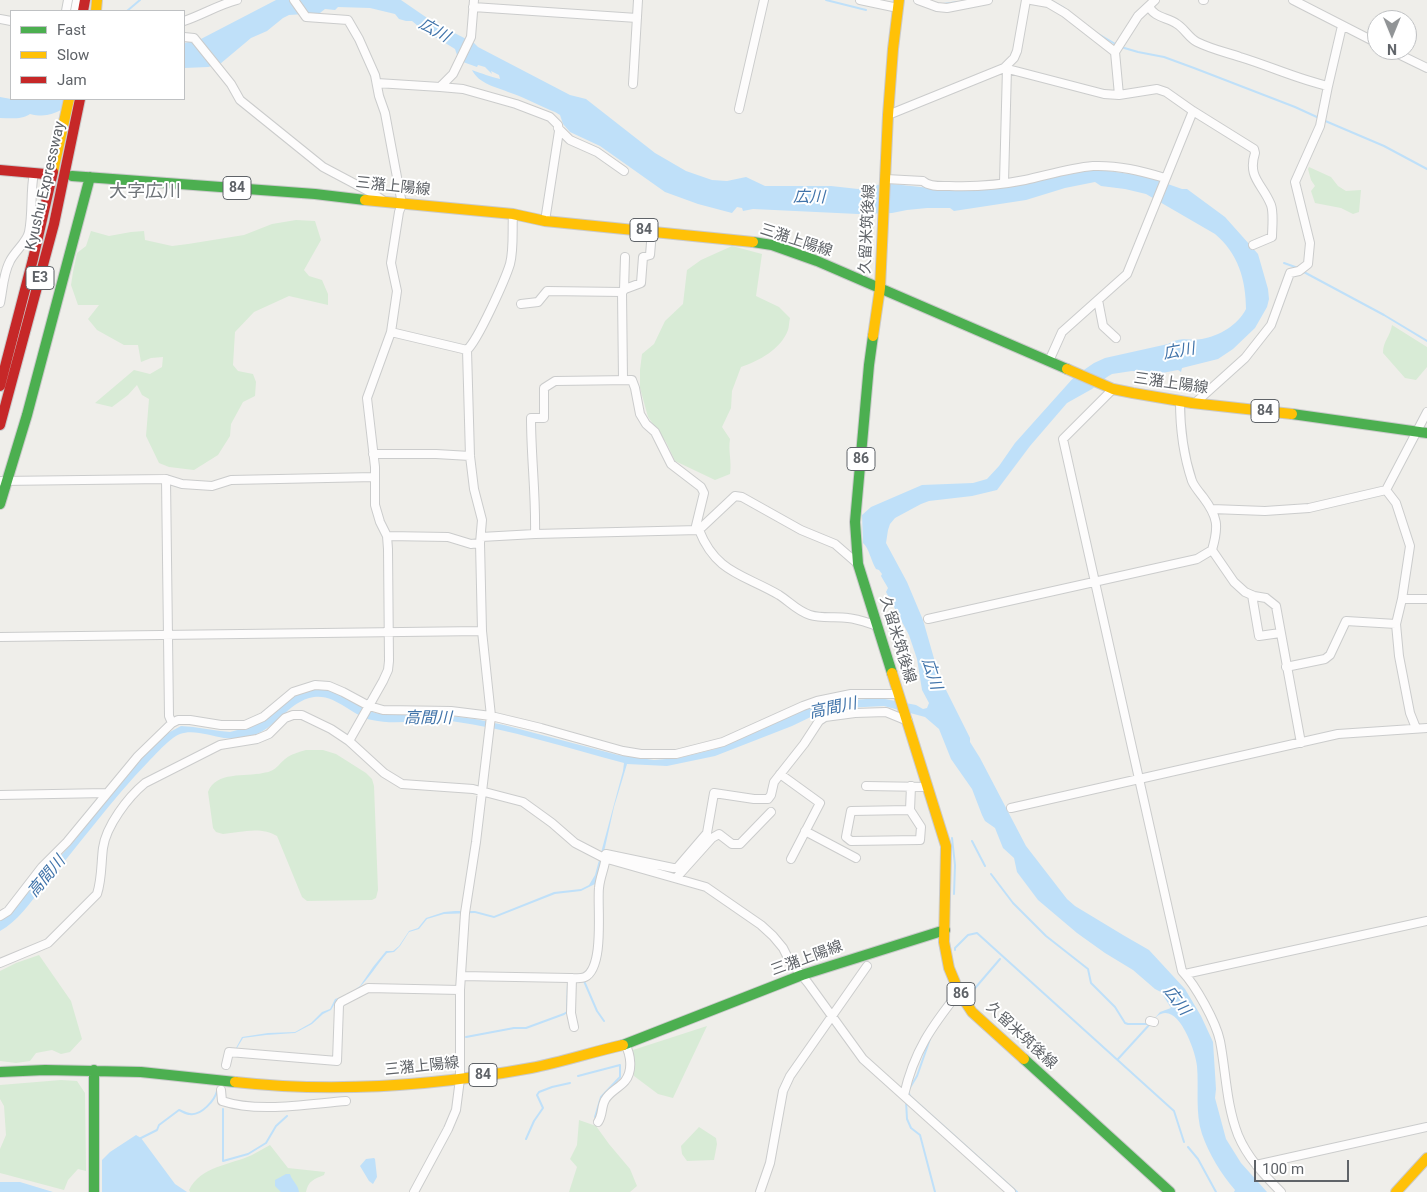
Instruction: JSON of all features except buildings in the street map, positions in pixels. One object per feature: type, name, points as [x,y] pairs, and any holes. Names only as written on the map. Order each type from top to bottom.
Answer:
[{"type":"main road","name":"久留米筑後線","points":[[899,4],[893,49],[888,115],[880,288],[869,366],[855,522],[858,564],[946,846],[944,942],[949,968],[959,992],[972,1012],[1170,1192]]},
{"type":"main road","name":"Kyushu Expressway","points":[[0,425],[54,224],[69,128],[69,100]]},
{"type":"main road","name":"Kyushu Expressway","points":[[0,386],[69,128],[80,100]]},
{"type":"main road","points":[[0,170],[45,174]]},
{"type":"main road","name":"三潴上陽線","points":[[72,176],[315,194],[513,214],[545,221],[741,240],[772,245],[817,261],[1110,388],[1180,401],[1310,416],[1422,432]]},
{"type":"main road","points":[[0,504],[4,481],[24,427],[66,265],[84,206],[90,177]]},
{"type":"main road","name":"三潴上陽線","points":[[0,1072],[94,1070],[141,1072],[261,1085],[298,1087],[380,1087],[460,1079],[532,1068],[626,1044],[802,976],[882,948],[945,930]]},
{"type":"main road","points":[[94,1070],[94,1192]]},
{"type":"main road","points":[[1396,1192],[1427,1158]]},
{"type":"street","points":[[185,21],[237,0]]},
{"type":"street","points":[[294,0],[306,17],[348,20],[359,39],[375,75],[385,113],[402,204],[391,263],[397,291],[391,332],[367,398],[375,477],[375,504],[380,522],[387,536],[389,661],[388,670],[349,741]]},
{"type":"street","points":[[633,84],[638,0]]},
{"type":"street","points":[[739,109],[764,0]]},
{"type":"street","points":[[860,0],[899,4]]},
{"type":"street","points":[[918,0],[937,7],[947,8],[988,0]]},
{"type":"street","points":[[888,115],[1005,68],[1014,58],[1017,51],[1026,0]]},
{"type":"street","points":[[1031,0],[1048,3],[1065,13],[1115,52]]},
{"type":"street","points":[[1293,0],[1367,38]]},
{"type":"street","points":[[440,86],[453,74],[471,37],[474,3],[637,18]]},
{"type":"street","points":[[1119,95],[1115,52],[1138,16],[1152,3]]},
{"type":"street","points":[[1152,3],[1151,11],[1177,24],[1195,41],[1306,81],[1328,86]]},
{"type":"street","points":[[1195,403],[1245,358],[1271,325],[1290,273],[1299,271],[1308,264],[1310,243],[1295,182],[1320,126],[1342,26]]},
{"type":"street","points":[[185,36],[194,38],[231,84],[240,100],[247,106],[323,167],[385,202]]},
{"type":"street","points":[[1411,60],[1427,68]]},
{"type":"street","points":[[1005,68],[1104,94],[1119,95],[1157,88],[1254,149],[1252,170],[1272,206],[1272,237],[1253,245]]},
{"type":"street","points":[[1004,182],[1005,68]]},
{"type":"street","points":[[377,83],[440,86],[516,104],[550,117],[570,140],[597,152],[624,171]]},
{"type":"street","points":[[1049,361],[1062,332],[1127,274],[1192,111]]},
{"type":"street","points":[[545,221],[560,131],[558,128]]},
{"type":"street","points":[[886,181],[923,181],[926,184],[941,186],[972,187],[1093,166],[1139,171],[1164,179]]},
{"type":"street","points":[[0,303],[10,260],[29,234],[31,189],[34,173]]},
{"type":"street","points":[[414,1192],[448,1129],[456,1110],[460,1079],[460,990],[465,912],[491,716],[482,631],[482,520],[474,489],[470,456],[467,350],[483,324],[510,262],[513,214]]},
{"type":"street","points":[[521,304],[538,302],[547,291],[623,291],[641,283],[643,257],[650,255],[652,231]]},
{"type":"street","points":[[623,380],[625,257]]},
{"type":"street","points":[[1098,300],[1103,326],[1116,338]]},
{"type":"street","points":[[391,332],[467,350]]},
{"type":"street","points":[[535,534],[536,496],[531,443],[531,418],[544,418],[544,388],[555,381],[632,380],[640,414],[646,424],[655,432],[671,464],[701,487],[704,498],[698,528],[704,543],[721,564],[785,599],[796,610],[812,616],[849,618],[878,626]]},
{"type":"street","points":[[1110,388],[1063,439],[1182,971],[1211,1016],[1220,1041],[1230,1111],[1238,1135],[1256,1165],[1281,1192]]},
{"type":"street","points":[[928,619],[1197,560],[1212,550],[1217,531],[1212,509],[1193,483],[1184,451],[1180,424],[1180,401]]},
{"type":"street","points":[[1212,509],[1265,511],[1309,508],[1386,490],[1422,432],[1427,412]]},
{"type":"street","points":[[372,454],[470,456]]},
{"type":"street","points":[[4,481],[166,479],[182,484],[212,486],[231,480],[375,477]]},
{"type":"street","points":[[166,479],[169,716],[172,723]]},
{"type":"street","points":[[1386,490],[1396,503],[1410,546],[1396,624],[1399,656],[1410,713],[1416,728]]},
{"type":"street","points":[[387,536],[448,536],[471,544],[481,540],[535,534],[698,528],[735,496],[801,530],[835,544],[858,564]]},
{"type":"street","points":[[1212,550],[1234,582],[1245,592],[1266,598],[1276,606],[1286,667],[1302,743]]},
{"type":"street","points":[[1252,595],[1259,636],[1280,633]]},
{"type":"street","points":[[1402,599],[1427,599]]},
{"type":"street","points":[[1286,667],[1325,659],[1330,655],[1346,621],[1396,624]]},
{"type":"street","points":[[0,637],[482,631]]},
{"type":"street","points":[[0,916],[8,911],[42,867],[67,842],[138,756],[172,723],[178,720],[190,720],[221,725],[245,725],[263,717],[283,698],[293,692],[315,685],[329,686],[368,707],[383,710],[450,711],[491,716],[641,754],[676,754],[723,742],[817,701],[858,693],[899,696]]},
{"type":"street","points":[[461,976],[585,977],[589,974],[595,962],[598,948],[599,887],[603,858],[606,854],[677,868],[708,833],[714,793],[754,799],[768,799],[774,782],[804,744],[819,721],[826,717],[855,712],[886,712],[907,718]]},
{"type":"street","points":[[0,963],[48,943],[97,894],[106,835],[135,791],[145,783],[220,745],[257,739],[269,734],[285,718],[293,715],[302,715],[331,729],[349,741],[384,773],[402,784],[473,789],[523,802],[575,843],[603,858],[677,877],[706,887],[761,925],[773,936],[863,1059],[1011,1192]]},
{"type":"street","points":[[1011,808],[1338,734],[1427,728]]},
{"type":"street","points":[[780,774],[820,803],[791,859]]},
{"type":"street","points":[[866,786],[928,787]]},
{"type":"street","points":[[910,810],[851,811],[846,836],[852,842],[920,840],[920,827],[910,810],[911,786]]},
{"type":"street","points":[[0,795],[106,793]]},
{"type":"street","points":[[677,877],[712,838],[719,834],[732,844],[740,844],[771,812]]},
{"type":"street","points":[[805,831],[856,858]]},
{"type":"street","points":[[1185,974],[1427,921]]},
{"type":"street","points":[[760,1192],[770,1163],[783,1091],[790,1076],[867,966]]},
{"type":"street","points":[[570,978],[571,1013],[574,1027]]},
{"type":"street","points":[[226,1065],[229,1052],[337,1061],[339,1006],[341,1002],[368,988],[460,990]]},
{"type":"street","points":[[904,1095],[910,1071],[917,1054],[935,1023],[959,992]]},
{"type":"street","points":[[598,1122],[604,1101],[624,1082],[629,1074],[630,1059],[626,1044]]},
{"type":"street","points":[[221,1090],[222,1101],[230,1104],[263,1106],[346,1101]]},
{"type":"street","points":[[1256,1165],[1427,1127]]},
{"type":"green space","points":[[1309,167],[1331,177],[1338,186],[1346,191],[1361,190],[1359,212],[1353,214],[1341,208],[1315,203],[1311,191],[1315,186],[1311,180]]},
{"type":"green space","points":[[296,220],[315,221],[321,240],[304,270],[309,276],[322,280],[328,294],[328,305],[289,296],[254,312],[235,332],[233,365],[238,371],[253,374],[256,382],[255,396],[243,402],[231,424],[230,436],[218,455],[194,470],[169,467],[159,463],[146,436],[149,399],[142,395],[137,385],[128,395],[112,407],[95,403],[134,370],[150,374],[162,367],[163,357],[151,358],[141,362],[138,345],[124,345],[97,330],[88,319],[99,305],[78,305],[71,285],[77,253],[86,246],[91,231],[109,236],[144,231],[145,240],[172,246],[244,235],[272,224]]},
{"type":"green space","points":[[732,246],[762,254],[756,296],[779,307],[790,318],[785,337],[775,348],[762,358],[741,367],[732,391],[731,408],[722,427],[730,439],[730,474],[715,480],[675,461],[666,442],[648,417],[640,388],[640,370],[642,354],[654,344],[665,321],[683,304],[687,270],[701,260]]},
{"type":"green space","points":[[1392,325],[1427,347],[1427,367],[1416,380],[1405,378],[1383,353]]},
{"type":"green space","points":[[306,750],[323,750],[336,754],[366,773],[372,779],[374,786],[378,890],[376,898],[372,900],[307,901],[302,897],[277,836],[258,830],[223,834],[216,832],[213,828],[208,792],[212,785],[217,781],[232,776],[271,771],[295,753]]},
{"type":"green space","points":[[39,955],[71,1001],[82,1039],[70,1052],[61,1054],[52,1050],[36,1053],[30,1061],[16,1063],[0,1061],[0,971]]},
{"type":"green space","points":[[707,1026],[673,1098],[658,1094],[634,1076],[633,1050]]},
{"type":"green space","points":[[61,1080],[77,1081],[85,1093],[86,1171],[78,1169],[68,1180],[64,1190],[0,1173],[0,1149],[6,1135],[4,1106],[0,1099],[0,1085]]},
{"type":"green space","points":[[579,1120],[596,1126],[630,1169],[637,1186],[630,1192],[569,1192],[577,1167],[570,1159],[577,1145]]},
{"type":"green space","points":[[699,1127],[716,1138],[717,1144],[714,1160],[687,1161],[682,1154],[681,1146]]},
{"type":"green space","points":[[270,1145],[288,1168],[325,1172],[324,1175],[312,1181],[308,1185],[306,1192],[190,1192],[189,1190],[194,1182],[208,1171],[252,1155]]},
{"type":"water","points":[[276,0],[401,0],[433,22],[474,43],[478,47],[570,95],[586,99],[655,153],[686,171],[712,180],[727,181],[746,177],[765,186],[831,186],[858,189],[892,184],[959,191],[1008,186],[1101,170],[1145,176],[1187,189],[1225,217],[1258,254],[1268,289],[1269,299],[1267,307],[1255,328],[1233,349],[1218,359],[1182,368],[1181,372],[1178,370],[1162,373],[1132,371],[1112,374],[1092,389],[1067,403],[1030,446],[997,490],[972,496],[929,501],[921,504],[895,518],[890,524],[886,543],[907,582],[923,620],[944,686],[970,738],[970,742],[1026,846],[1067,899],[1075,906],[1149,950],[1185,989],[1201,1016],[1213,1042],[1215,1098],[1226,1139],[1241,1163],[1267,1192],[1234,1192],[1235,1190],[1220,1171],[1212,1156],[1200,1126],[1197,1066],[1194,1051],[1186,1032],[1174,1017],[1168,1013],[1161,1014],[1150,1024],[1160,1012],[1171,1008],[1161,992],[1133,970],[1077,933],[1038,900],[1017,872],[1014,858],[1003,848],[995,828],[985,821],[972,789],[951,759],[939,729],[925,717],[884,706],[844,708],[819,713],[792,726],[715,756],[667,766],[627,764],[614,807],[597,883],[581,891],[555,894],[494,918],[475,913],[444,914],[427,919],[419,929],[409,932],[400,946],[394,952],[387,953],[360,986],[386,951],[393,951],[399,946],[409,931],[418,928],[426,918],[444,912],[455,911],[475,911],[494,916],[554,892],[581,889],[589,885],[595,875],[624,763],[473,724],[441,720],[382,722],[372,720],[330,699],[314,697],[296,704],[266,729],[247,737],[227,738],[191,732],[180,734],[172,739],[121,792],[23,912],[0,931],[0,921],[16,906],[74,841],[126,775],[168,733],[181,726],[230,732],[245,728],[298,693],[313,689],[336,693],[375,713],[392,715],[444,715],[475,719],[618,755],[654,760],[679,758],[715,749],[763,729],[787,716],[819,705],[839,701],[880,698],[916,705],[923,709],[927,708],[929,703],[922,690],[917,659],[909,635],[886,592],[888,588],[881,576],[882,574],[876,569],[863,543],[862,515],[871,507],[922,485],[973,483],[987,479],[1015,443],[1075,376],[1094,363],[1105,358],[1168,344],[1177,340],[1202,339],[1215,335],[1233,325],[1246,309],[1242,278],[1235,258],[1223,241],[1215,234],[1146,194],[1101,186],[1095,182],[1065,188],[1026,200],[954,211],[950,208],[927,208],[892,213],[858,214],[753,209],[743,211],[742,208],[737,207],[732,213],[698,204],[665,192],[600,146],[570,132],[563,124],[560,115],[555,112],[483,82],[472,70],[500,79],[499,75],[491,71],[492,74],[485,67],[478,65],[477,67],[463,62],[455,49],[430,36],[412,21],[399,19],[395,14],[370,8],[338,7],[335,10],[325,9],[320,13],[289,15],[267,31],[251,38],[220,64],[208,67],[185,68],[185,43],[199,40]]},
{"type":"water","points":[[0,97],[10,100],[80,100],[52,114],[30,114],[23,117],[0,118]]},
{"type":"water","points":[[360,986],[353,993],[337,1000],[331,1010],[323,1014],[312,1024],[295,1033],[243,1038],[236,1048],[242,1037],[268,1033],[295,1032],[311,1023],[322,1012],[330,1009],[335,999],[347,995]]},
{"type":"water","points":[[136,1135],[141,1138],[175,1184],[187,1192],[102,1192],[102,1160],[110,1152]]},
{"type":"water","points":[[374,1158],[377,1177],[373,1184],[360,1166],[366,1159]]},
{"type":"water","points":[[290,1174],[299,1192],[281,1192],[275,1186],[275,1180]]},
{"type":"water","points":[[0,1182],[20,1182],[53,1192],[0,1192]]},
{"type":"waterway","points":[[128,10],[140,0]]},
{"type":"waterway","points":[[826,0],[866,10]]},
{"type":"waterway","points":[[943,4],[958,2]]},
{"type":"waterway","points":[[1053,2],[1064,8]]},
{"type":"waterway","points":[[1095,32],[1117,45]]},
{"type":"waterway","points":[[1121,47],[1164,57],[1319,118]]},
{"type":"waterway","points":[[1323,120],[1384,146],[1427,169]]},
{"type":"waterway","points":[[1284,263],[1298,268]]},
{"type":"waterway","points":[[1302,271],[1384,315],[1427,341]]},
{"type":"waterway","points":[[952,838],[955,865],[954,894]]},
{"type":"waterway","points":[[972,841],[985,866]]},
{"type":"waterway","points":[[991,874],[1013,903],[1046,936],[1088,969],[1091,983],[1115,1007],[1125,1023],[1149,1024]]},
{"type":"waterway","points":[[955,950],[968,935],[977,933],[1174,1111],[1184,1142]]},
{"type":"waterway","points":[[970,994],[1000,959]]},
{"type":"waterway","points":[[584,981],[597,1011],[604,1021]]},
{"type":"waterway","points":[[466,1037],[514,1028],[526,1028],[564,1014],[567,1012],[568,982]]},
{"type":"waterway","points":[[1118,1059],[1150,1024]]},
{"type":"waterway","points":[[930,1039],[917,1076],[908,1091],[910,1096],[1017,1192]]},
{"type":"waterway","points":[[578,1076],[620,1065],[620,1077],[601,1097],[595,1117]]},
{"type":"waterway","points":[[526,1139],[534,1121],[543,1108],[537,1095],[539,1092],[570,1083]]},
{"type":"waterway","points":[[141,1138],[157,1130],[159,1125],[179,1110],[190,1114],[199,1113],[210,1103],[217,1091]]},
{"type":"waterway","points":[[906,1101],[907,1119],[911,1128],[920,1135],[935,1192]]},
{"type":"waterway","points":[[223,1109],[223,1161],[248,1154],[266,1143],[276,1126],[287,1116]]},
{"type":"waterway","points":[[1188,1147],[1198,1159],[1216,1192]]},
{"type":"traffic: fast","points":[[72,176],[315,194],[365,200]]},
{"type":"traffic: fast","points":[[0,504],[27,415],[90,177]]},
{"type":"traffic: fast","points":[[753,242],[772,245],[817,261],[1067,369]]},
{"type":"traffic: fast","points":[[873,336],[855,522],[858,564],[892,673]]},
{"type":"traffic: fast","points":[[1292,414],[1427,433]]},
{"type":"traffic: fast","points":[[623,1045],[802,975],[945,930]]},
{"type":"traffic: fast","points":[[1024,1059],[1170,1192]]},
{"type":"traffic: fast","points":[[0,1072],[45,1070],[141,1072],[235,1082]]},
{"type":"traffic: fast","points":[[94,1070],[94,1192]]},
{"type":"traffic: slow","points":[[96,10],[97,0]]},
{"type":"traffic: slow","points":[[873,336],[880,288],[888,115],[899,0]]},
{"type":"traffic: slow","points":[[53,172],[69,100]]},
{"type":"traffic: slow","points":[[365,200],[513,214],[545,221],[753,242]]},
{"type":"traffic: slow","points":[[1067,369],[1113,389],[1192,403],[1292,414]]},
{"type":"traffic: slow","points":[[892,673],[946,846],[944,942],[949,968],[959,992],[972,1012],[1024,1059]]},
{"type":"traffic: slow","points":[[235,1082],[309,1087],[383,1086],[420,1083],[531,1068],[623,1045]]},
{"type":"traffic: slow","points":[[1396,1192],[1427,1158]]},
{"type":"traffic: jam","points":[[83,10],[85,0]]},
{"type":"traffic: jam","points":[[0,425],[54,224],[80,100]]},
{"type":"traffic: jam","points":[[0,170],[45,174]]},
{"type":"traffic: jam","points":[[0,386],[33,259],[53,172]]},
{"type":"district","name":"大字広川","points":[[145,192]]},
{"type":"water label","name":"広川","points":[[434,31]]},
{"type":"water label","name":"広川","points":[[809,198]]},
{"type":"water label","name":"広川","points":[[1179,352]]},
{"type":"water label","name":"広川","points":[[931,674]]},
{"type":"water label","name":"高間川","points":[[833,709]]},
{"type":"water label","name":"高間川","points":[[428,719]]},
{"type":"water label","name":"高間川","points":[[47,877]]},
{"type":"water label","name":"広川","points":[[1176,1001]]}]
